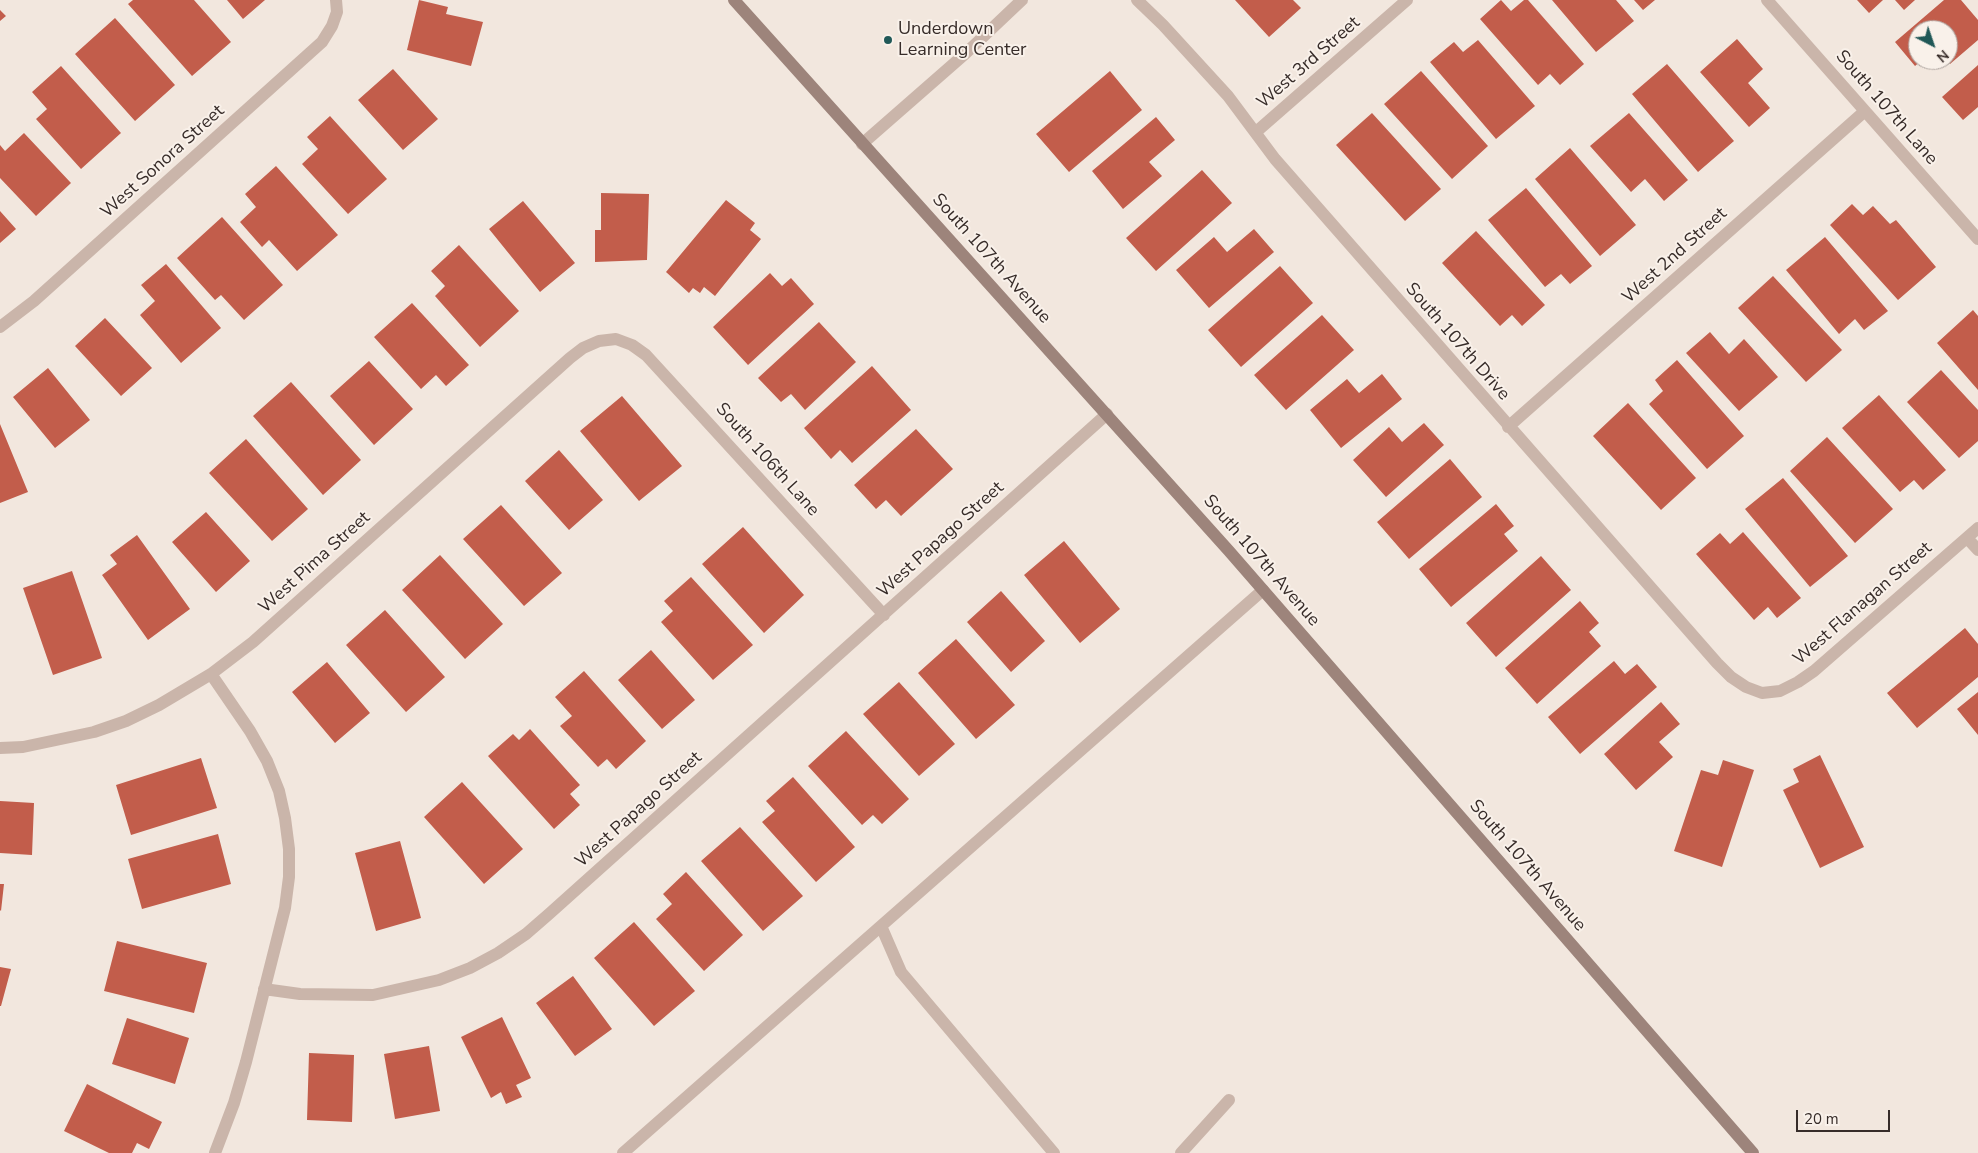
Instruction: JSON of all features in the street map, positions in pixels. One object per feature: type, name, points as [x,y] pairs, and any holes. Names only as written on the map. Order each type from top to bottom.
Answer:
[{"type":"main road","name":"South 107th Avenue","points":[[734,0],[1263,590],[1753,1153]]},
{"type":"street","points":[[862,144],[966,53],[1022,0]]},
{"type":"street","name":"South 107th Drive","points":[[1137,0],[1192,56],[1244,115],[1275,159],[1508,427],[1717,663],[1731,677],[1746,687],[1762,693]]},
{"type":"street","name":"West 3rd Street","points":[[1256,132],[1407,0]]},
{"type":"street","name":"South 107th Lane","points":[[1767,0],[1978,239]]},
{"type":"street","name":"West Sonora Street","points":[[0,328],[40,296],[308,55],[332,26],[337,6]]},
{"type":"street","name":"West 2nd Street","points":[[1508,427],[1865,111]]},
{"type":"street","name":"South 106th Lane","points":[[616,339],[632,345],[658,367],[884,615]]},
{"type":"street","name":"West Pima Street","points":[[0,748],[23,747],[94,732],[126,721],[159,705],[211,674],[253,642],[570,358],[584,348],[599,341],[616,339]]},
{"type":"street","name":"West Papago Street","points":[[264,990],[300,994],[373,994],[439,980],[470,968],[498,953],[526,934],[1107,414]]},
{"type":"street","name":"West Flanagan Street","points":[[1762,693],[1780,691],[1814,671],[1978,528]]},
{"type":"street","points":[[1967,538],[1978,550]]},
{"type":"street","points":[[623,1153],[1263,590]]},
{"type":"street","points":[[211,674],[250,731],[267,761],[279,791],[286,818],[289,849],[289,877],[285,908],[234,1103],[216,1153]]},
{"type":"street","points":[[881,926],[901,972],[1054,1153]]},
{"type":"street","points":[[1181,1153],[1229,1100]]},
{"type":"building","points":[[133,0],[194,0],[231,42],[192,76],[128,4]]},
{"type":"building","points":[[227,0],[265,0],[243,19]]},
{"type":"building","points":[[419,0],[448,7],[446,14],[483,22],[471,66],[407,50]]},
{"type":"building","points":[[1235,0],[1293,0],[1301,8],[1269,37]]},
{"type":"building","points":[[1501,0],[1511,11],[1524,0],[1528,0],[1584,64],[1560,85],[1550,74],[1538,85],[1480,19]]},
{"type":"building","points":[[1552,0],[1616,0],[1634,21],[1596,52]]},
{"type":"building","points":[[1634,0],[1655,0],[1643,10]]},
{"type":"building","points":[[1857,0],[1883,0],[1869,13]]},
{"type":"building","points":[[1895,0],[1915,0],[1904,10]]},
{"type":"building","points":[[1944,0],[1961,0],[1978,20],[1978,40],[1958,57],[1958,20],[1921,20]]},
{"type":"building","points":[[0,10],[6,16],[0,21]]},
{"type":"building","points":[[115,18],[175,85],[135,121],[75,54]]},
{"type":"building","points":[[1908,31],[1908,58],[1895,42]]},
{"type":"building","points":[[1737,39],[1763,69],[1748,83],[1770,108],[1749,127],[1700,72]]},
{"type":"building","points":[[1478,40],[1535,106],[1496,139],[1430,62],[1454,42],[1463,52]]},
{"type":"building","points":[[1667,64],[1734,141],[1698,172],[1632,94]]},
{"type":"building","points":[[1978,65],[1978,107],[1963,120],[1942,97]]},
{"type":"building","points":[[61,66],[121,133],[81,169],[36,119],[47,109],[32,92]]},
{"type":"building","points":[[393,69],[438,119],[403,150],[358,100]]},
{"type":"building","points":[[1110,71],[1142,110],[1069,172],[1036,134]]},
{"type":"building","points":[[1421,71],[1488,146],[1452,179],[1384,104]]},
{"type":"building","points":[[1372,113],[1441,189],[1405,221],[1336,145]]},
{"type":"building","points":[[1629,113],[1688,180],[1664,201],[1645,179],[1631,192],[1590,146]]},
{"type":"building","points":[[330,116],[387,179],[348,214],[302,164],[318,149],[307,137]]},
{"type":"building","points":[[1156,117],[1175,140],[1149,162],[1162,176],[1123,209],[1092,171]]},
{"type":"building","points":[[24,133],[71,183],[36,216],[0,178],[0,145],[5,151]]},
{"type":"building","points":[[1570,148],[1636,225],[1600,256],[1535,179]]},
{"type":"building","points":[[276,166],[338,235],[297,271],[269,240],[262,247],[240,222],[256,207],[245,194]]},
{"type":"building","points":[[1202,170],[1232,203],[1156,271],[1126,238]]},
{"type":"building","points":[[1526,188],[1592,266],[1570,284],[1561,274],[1545,287],[1488,220]]},
{"type":"building","points":[[601,193],[649,194],[647,260],[595,262],[595,230],[601,230]]},
{"type":"building","points":[[726,200],[755,223],[750,230],[761,239],[715,296],[704,287],[700,293],[693,288],[689,293],[666,272]]},
{"type":"building","points":[[523,201],[575,263],[540,292],[489,229]]},
{"type":"building","points":[[1852,204],[1863,215],[1873,206],[1890,224],[1896,220],[1936,267],[1898,300],[1830,225]]},
{"type":"building","points":[[0,211],[16,229],[0,243]]},
{"type":"building","points":[[222,217],[283,285],[244,320],[221,295],[215,300],[177,258]]},
{"type":"building","points":[[1254,229],[1274,252],[1209,308],[1176,270],[1214,237],[1227,252]]},
{"type":"building","points":[[1476,231],[1545,305],[1522,326],[1512,315],[1500,326],[1442,263]]},
{"type":"building","points":[[1825,237],[1888,311],[1864,330],[1855,319],[1839,334],[1786,270]]},
{"type":"building","points":[[459,245],[519,311],[480,347],[435,296],[445,286],[431,271]]},
{"type":"building","points":[[166,264],[221,328],[181,363],[140,315],[155,301],[141,285]]},
{"type":"building","points":[[1280,266],[1313,303],[1241,367],[1208,330]]},
{"type":"building","points":[[770,273],[782,286],[791,278],[814,304],[748,365],[713,327]]},
{"type":"building","points":[[1773,276],[1842,350],[1806,382],[1738,308]]},
{"type":"building","points":[[412,303],[469,365],[446,386],[436,375],[421,389],[374,337]]},
{"type":"building","points":[[1973,310],[1978,316],[1978,390],[1937,343]]},
{"type":"building","points":[[1322,315],[1354,350],[1286,410],[1254,375]]},
{"type":"building","points":[[105,318],[152,368],[121,396],[75,346]]},
{"type":"building","points":[[819,322],[856,362],[805,410],[791,394],[781,402],[758,378]]},
{"type":"building","points":[[1710,332],[1729,354],[1744,339],[1778,377],[1739,411],[1686,353]]},
{"type":"building","points":[[1677,360],[1744,436],[1707,469],[1649,404],[1663,391],[1655,380]]},
{"type":"building","points":[[369,361],[413,409],[374,445],[330,396]]},
{"type":"building","points":[[872,366],[911,410],[852,463],[840,450],[831,459],[804,428]]},
{"type":"building","points":[[48,368],[90,420],[55,448],[13,397]]},
{"type":"building","points":[[1941,370],[1978,410],[1978,441],[1959,458],[1907,402]]},
{"type":"building","points":[[1382,374],[1402,399],[1341,448],[1310,410],[1347,379],[1359,393]]},
{"type":"building","points":[[291,382],[361,460],[323,495],[253,416]]},
{"type":"building","points":[[1879,395],[1946,470],[1923,490],[1914,480],[1900,492],[1842,428]]},
{"type":"building","points":[[622,396],[682,466],[639,501],[580,431]]},
{"type":"building","points":[[1628,403],[1696,478],[1661,510],[1593,436]]},
{"type":"building","points":[[1424,423],[1444,445],[1386,497],[1353,460],[1389,427],[1402,442]]},
{"type":"building","points":[[0,424],[28,492],[0,503]]},
{"type":"building","points":[[916,429],[953,469],[901,516],[886,500],[876,509],[854,485]]},
{"type":"building","points":[[1827,437],[1893,509],[1855,543],[1790,471]]},
{"type":"building","points":[[246,439],[308,509],[272,541],[209,473]]},
{"type":"building","points":[[559,450],[603,500],[569,530],[525,481]]},
{"type":"building","points":[[1450,459],[1482,497],[1409,559],[1377,522]]},
{"type":"building","points":[[1783,478],[1848,556],[1810,587],[1745,509]]},
{"type":"building","points":[[1496,504],[1514,526],[1504,534],[1518,551],[1451,607],[1419,569]]},
{"type":"building","points":[[501,505],[562,573],[524,606],[463,539]]},
{"type":"building","points":[[206,512],[250,561],[216,592],[172,542]]},
{"type":"building","points":[[743,527],[804,595],[764,633],[702,564]]},
{"type":"building","points":[[1743,532],[1801,598],[1777,618],[1768,607],[1754,620],[1696,554],[1720,533],[1730,544]]},
{"type":"building","points":[[137,535],[190,609],[148,640],[102,575],[117,564],[110,555]]},
{"type":"building","points":[[1064,541],[1120,609],[1080,643],[1024,575]]},
{"type":"building","points":[[440,555],[503,624],[465,659],[402,590]]},
{"type":"building","points":[[1541,556],[1571,590],[1496,657],[1466,623]]},
{"type":"building","points":[[72,571],[102,658],[53,675],[23,588]]},
{"type":"building","points":[[691,577],[753,645],[713,680],[661,622],[673,611],[664,601]]},
{"type":"building","points":[[1001,591],[1045,641],[1011,672],[967,622]]},
{"type":"building","points":[[1580,601],[1599,623],[1589,632],[1601,646],[1537,704],[1505,668]]},
{"type":"building","points":[[385,610],[445,677],[406,712],[346,645]]},
{"type":"building","points":[[1965,628],[1978,644],[1978,677],[1917,728],[1887,693]]},
{"type":"building","points":[[956,639],[1015,705],[976,739],[918,673]]},
{"type":"building","points":[[651,650],[695,700],[662,729],[618,680]]},
{"type":"building","points":[[1614,661],[1625,674],[1637,664],[1657,687],[1580,754],[1548,717]]},
{"type":"building","points":[[327,662],[370,713],[335,743],[292,692]]},
{"type":"building","points":[[584,671],[646,741],[616,769],[607,759],[598,767],[560,726],[572,716],[555,697]]},
{"type":"building","points":[[899,682],[955,744],[919,776],[863,714]]},
{"type":"building","points":[[1978,692],[1978,735],[1957,709]]},
{"type":"building","points":[[1661,702],[1680,724],[1659,742],[1673,757],[1636,790],[1604,754]]},
{"type":"building","points":[[530,729],[580,785],[570,794],[580,805],[554,829],[488,756],[513,734],[519,740]]},
{"type":"building","points":[[846,731],[909,799],[882,824],[873,815],[862,825],[808,766]]},
{"type":"building","points":[[1820,755],[1864,847],[1820,868],[1783,790],[1799,782],[1793,769]]},
{"type":"building","points":[[201,758],[217,808],[131,835],[116,785]]},
{"type":"building","points":[[1723,760],[1754,770],[1722,867],[1674,851],[1701,770],[1718,775]]},
{"type":"building","points":[[793,777],[855,847],[816,882],[762,822],[775,811],[766,801]]},
{"type":"building","points":[[462,782],[523,849],[484,884],[424,817]]},
{"type":"building","points":[[0,801],[34,803],[32,855],[0,853]]},
{"type":"building","points":[[740,827],[803,896],[763,931],[701,861]]},
{"type":"building","points":[[218,834],[231,884],[142,909],[128,859]]},
{"type":"building","points":[[400,841],[421,918],[376,931],[355,853]]},
{"type":"building","points":[[686,872],[743,935],[704,971],[656,919],[672,904],[663,894]]},
{"type":"building","points":[[0,884],[4,884],[1,911],[0,910]]},
{"type":"building","points":[[634,922],[695,991],[654,1026],[594,958]]},
{"type":"building","points":[[117,941],[207,963],[194,1013],[104,991]]},
{"type":"building","points":[[0,967],[11,969],[1,1006],[0,1006]]},
{"type":"building","points":[[573,976],[612,1029],[575,1056],[536,1003]]},
{"type":"building","points":[[502,1017],[531,1078],[516,1085],[522,1097],[506,1104],[501,1092],[491,1098],[461,1037]]},
{"type":"building","points":[[127,1018],[189,1038],[175,1084],[112,1064]]},
{"type":"building","points":[[429,1046],[440,1111],[395,1119],[384,1054]]},
{"type":"building","points":[[309,1053],[354,1055],[352,1122],[307,1120]]},
{"type":"building","points":[[87,1084],[162,1122],[149,1149],[137,1143],[132,1153],[109,1153],[64,1131]]},
{"type":"place","name":"Underdown Learning Center","points":[[888,40]]}]
